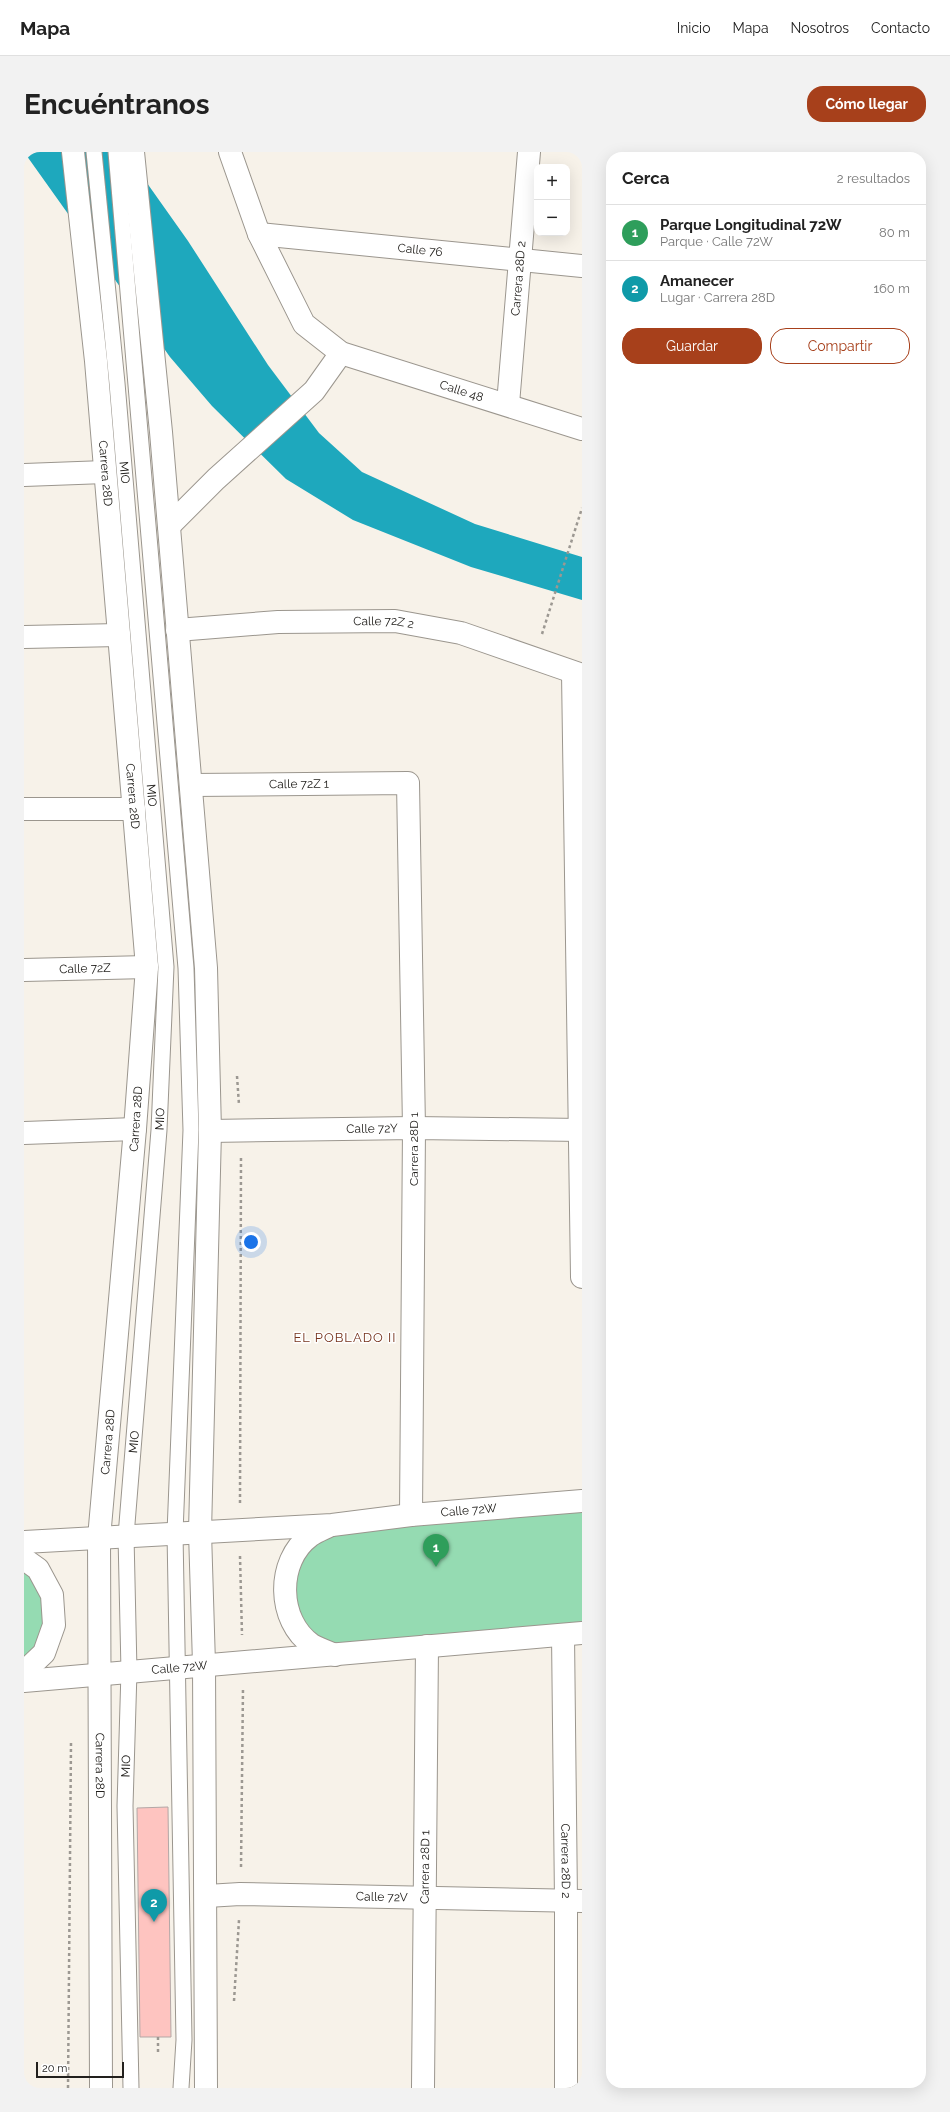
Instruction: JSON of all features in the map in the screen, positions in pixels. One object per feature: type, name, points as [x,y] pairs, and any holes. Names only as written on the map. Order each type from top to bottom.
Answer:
[{"type":"street","name":"Carrera 28D","points":[[73,152],[96,361],[147,967],[135,1130],[99,1538],[101,2088]]},
{"type":"street","points":[[133,152],[161,432],[206,968],[210,1131],[200,1532],[204,1664],[207,1896],[206,2088]]},
{"type":"street","points":[[169,526],[216,478],[314,391],[341,353],[304,324],[259,234],[230,152]]},
{"type":"street","name":"Carrera 28D 2","points":[[508,404],[529,152]]},
{"type":"street","name":"Calle 76","points":[[259,234],[582,266]]},
{"type":"street","name":"Calle 48","points":[[341,353],[582,428]]},
{"type":"street","points":[[24,475],[106,472]]},
{"type":"street","name":"Calle 72Z 2","points":[[177,630],[278,622],[395,621],[461,633],[534,657],[578,674]]},
{"type":"street","points":[[24,637],[120,635]]},
{"type":"street","points":[[578,674],[582,1277]]},
{"type":"street","name":"Calle 72Z 1","points":[[191,785],[408,783]]},
{"type":"street","name":"Carrera 28D 1","points":[[408,783],[414,1128],[411,1515]]},
{"type":"street","points":[[24,809],[134,809]]},
{"type":"street","name":"Calle 72Z","points":[[24,970],[147,967]]},
{"type":"street","name":"Calle 72Y","points":[[210,1131],[414,1128],[581,1130]]},
{"type":"street","points":[[24,1134],[135,1130]]},
{"type":"street","name":"Calle 72W","points":[[24,1542],[332,1525],[411,1515],[582,1501]]},
{"type":"street","name":"Calle 72W","points":[[332,1525],[310,1536],[306,1540],[293,1555],[285,1578],[286,1603],[295,1626],[312,1645],[335,1655]]},
{"type":"street","points":[[24,1559],[38,1569],[52,1595],[54,1625],[44,1653],[24,1672]]},
{"type":"street","name":"Carrera 28D 2","points":[[566,2088],[574,1901],[572,1634]]},
{"type":"street","name":"Calle 72W","points":[[24,1681],[99,1673],[335,1655],[572,1634]]},
{"type":"street","name":"Carrera 28D 1","points":[[423,2088],[427,1646]]},
{"type":"street","name":"Calle 72V","points":[[207,1896],[240,1894],[574,1901]]},
{"type":"lane","name":"MIO","points":[[94,152],[117,383],[166,967],[159,1130],[126,1536],[129,1671],[125,1806],[131,2088]]},
{"type":"lane","name":"MIO","points":[[116,152],[186,975],[191,1130],[175,1533],[178,1667],[179,1861],[184,2040],[181,2088]]},
{"type":"path","points":[[552,607],[582,510]]},
{"type":"path","points":[[68,2088],[71,1739]]},
{"type":"green space","points":[[582,1501],[582,1633],[335,1655],[295,1626],[293,1555],[310,1536]]},
{"type":"green space","points":[[24,1559],[54,1625],[24,1672]]},
{"type":"water","points":[[24,152],[125,152],[188,241],[268,365],[319,433],[362,472],[475,524],[582,557],[582,600],[471,567],[353,520],[286,479],[212,406],[170,357]]},
{"type":"building","points":[[168,1807],[171,2037],[140,2037],[137,1808]]},
{"type":"place","name":"Parque Longitudinal 72W","points":[[436,1567]]},
{"type":"place","name":"Amanecer","points":[[154,1922]]},
{"type":"district","name":"EL POBLADO II","points":[[345,1337]]}]
